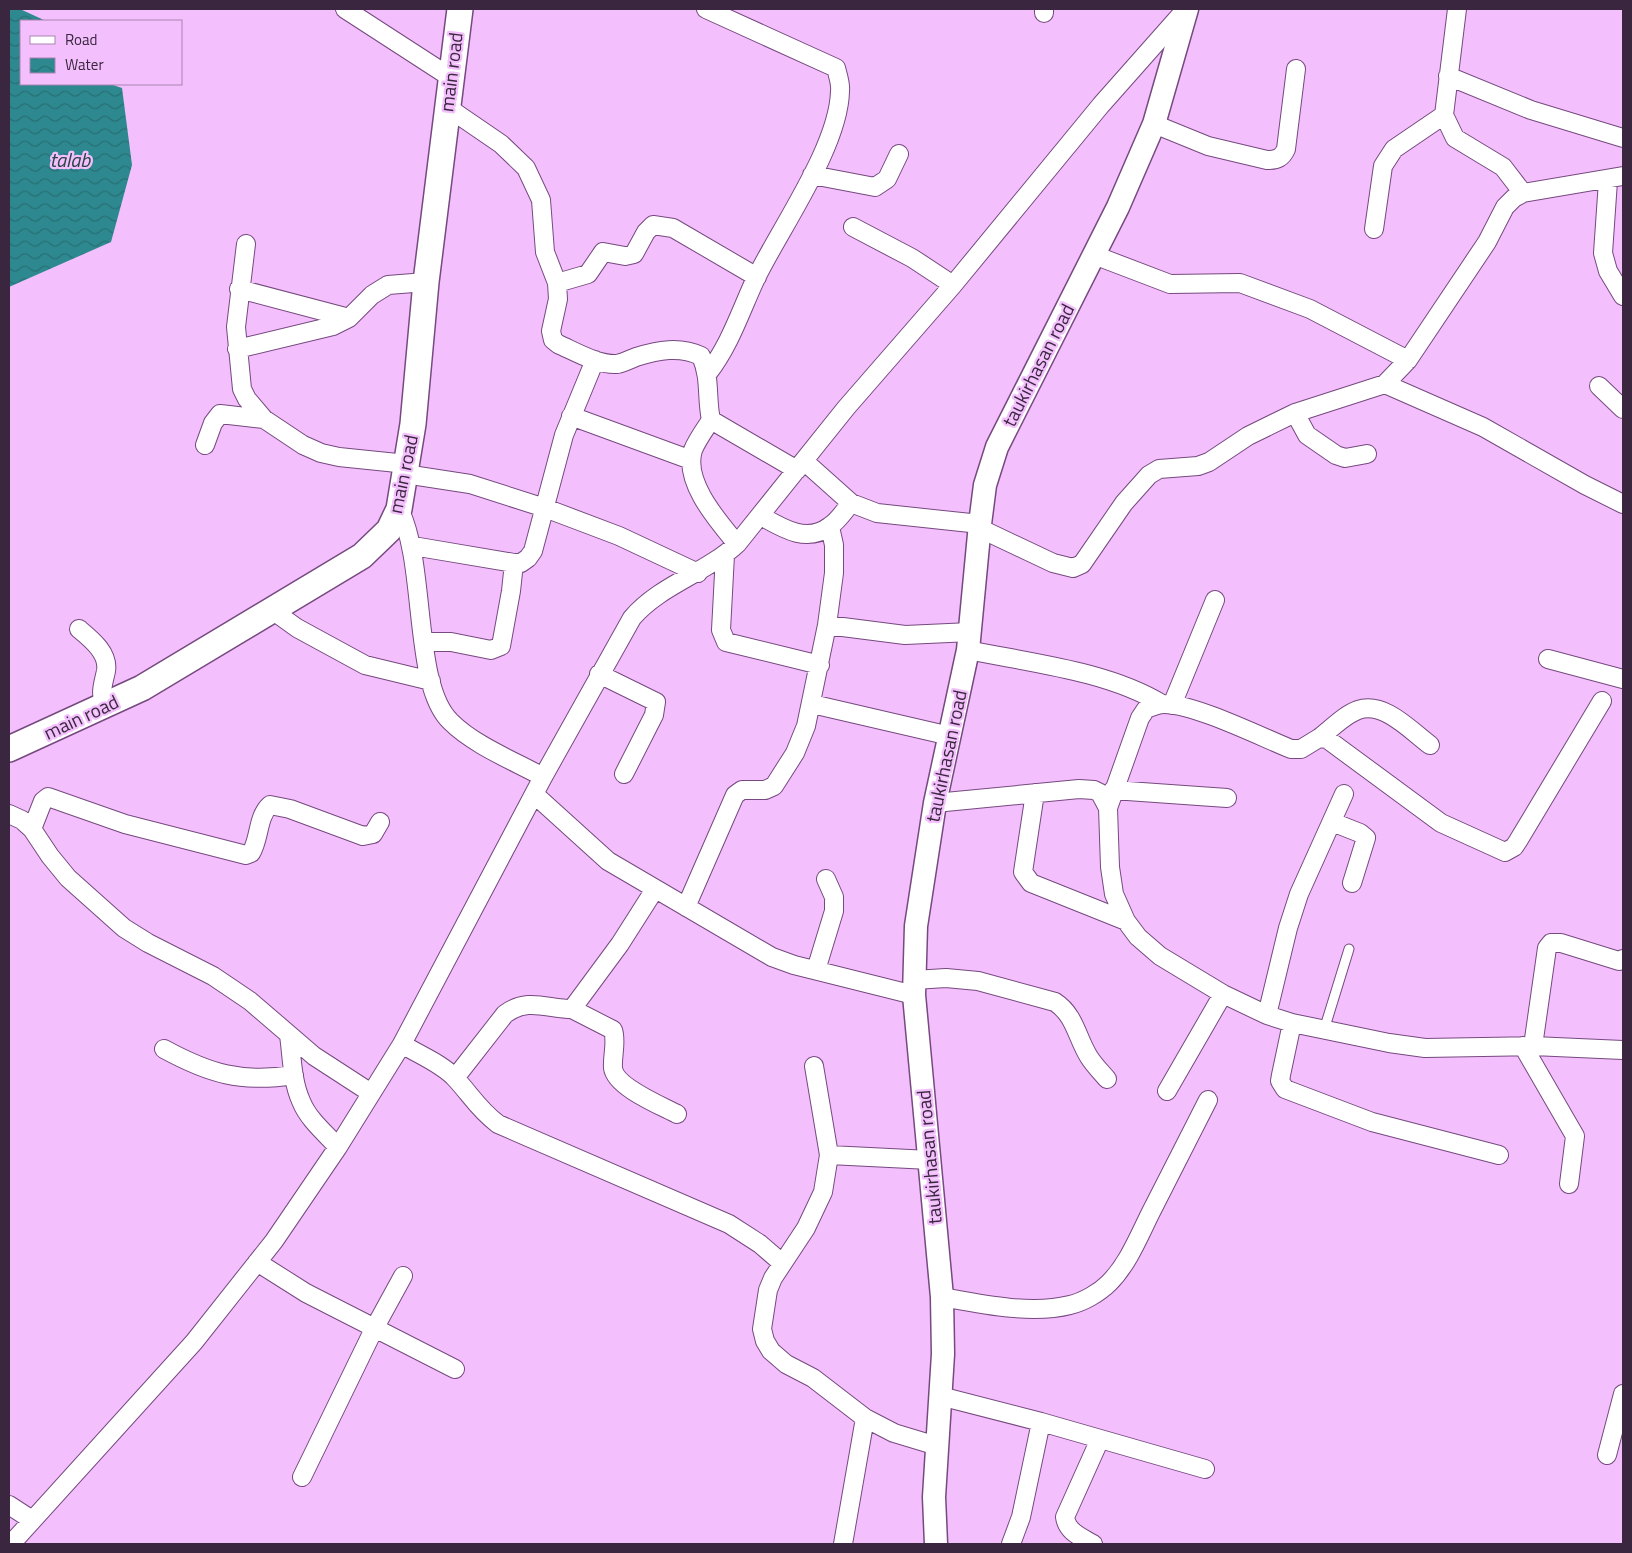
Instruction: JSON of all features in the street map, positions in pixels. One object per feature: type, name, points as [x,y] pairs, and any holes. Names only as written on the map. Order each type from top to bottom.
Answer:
[{"type":"main road","name":"main road","points":[[9,749],[142,688],[362,556],[389,530],[400,509],[413,424],[426,282],[450,77],[460,9]]},
{"type":"street","points":[[345,9],[450,77]]},
{"type":"street","points":[[706,9],[836,68],[841,89],[840,101],[826,149],[756,277],[722,356],[708,373]]},
{"type":"street","points":[[11,1544],[194,1342],[274,1241],[338,1147],[402,1044],[543,777],[632,618],[646,602],[698,573],[731,549],[761,516],[846,408],[953,284],[1101,105],[1186,9]]},
{"type":"street","name":"taukirhasan road","points":[[936,1544],[934,1497],[940,1396],[942,1297],[914,988],[916,926],[935,803],[970,641],[985,485],[997,447],[1118,207],[1154,124],[1186,9]]},
{"type":"street","points":[[1457,9],[1444,115],[1455,138],[1503,167],[1523,193]]},
{"type":"street","points":[[1154,124],[1208,146],[1268,160],[1276,160],[1282,156],[1286,149],[1296,69]]},
{"type":"street","points":[[1448,76],[1531,110],[1623,138]]},
{"type":"street","points":[[447,107],[501,144],[526,168],[541,200],[545,252],[558,283],[558,299],[551,331],[553,340],[595,360],[618,364],[659,351],[690,351],[701,356],[708,373],[708,406],[711,420],[694,449],[692,460],[693,479],[731,549],[721,630],[726,642],[820,665]]},
{"type":"street","points":[[1374,229],[1383,166],[1394,150],[1444,115]]},
{"type":"street","points":[[812,175],[875,187],[888,179],[899,154]]},
{"type":"street","points":[[711,420],[800,466],[851,503],[877,513],[980,526],[1053,563],[1073,568],[1082,564],[1124,503],[1149,475],[1159,469],[1198,466],[1209,462],[1248,436],[1295,413],[1385,384],[1408,360],[1486,242],[1505,207],[1514,198],[1523,193],[1616,178],[1604,253],[1608,271],[1623,296]]},
{"type":"street","points":[[558,283],[588,274],[603,252],[625,256],[634,254],[646,232],[653,225],[673,228],[756,277]]},
{"type":"street","points":[[853,227],[912,258],[953,284]]},
{"type":"street","points":[[246,244],[239,289],[236,327],[237,349],[242,389],[247,399],[264,419],[303,445],[321,453],[406,469],[470,484],[546,508],[619,536],[698,573]]},
{"type":"street","points":[[1094,255],[1170,284],[1240,283],[1310,309],[1408,360]]},
{"type":"street","points":[[237,349],[333,326],[349,318],[372,294],[388,285],[426,282]]},
{"type":"street","points":[[239,289],[349,318]]},
{"type":"street","points":[[413,546],[514,563],[521,563],[528,558],[533,551],[546,508],[564,435],[595,360]]},
{"type":"street","points":[[1385,384],[1483,427],[1584,485],[1622,500]]},
{"type":"street","points":[[1599,386],[1623,409]]},
{"type":"street","points":[[1295,413],[1306,435],[1336,455],[1345,458],[1367,454]]},
{"type":"street","points":[[205,446],[213,423],[220,414],[264,419]]},
{"type":"street","points":[[571,416],[692,460]]},
{"type":"street","points":[[761,516],[787,531],[802,535],[830,527],[851,503]]},
{"type":"street","points":[[400,509],[413,546],[430,681],[441,710],[451,722],[471,737],[543,777]]},
{"type":"street","points":[[686,907],[735,795],[742,790],[765,790],[774,786],[795,753],[806,726],[828,625],[834,574],[834,545],[830,527]]},
{"type":"street","points":[[425,642],[451,642],[491,650],[501,646],[511,592],[514,563]]},
{"type":"street","points":[[1167,705],[1215,600]]},
{"type":"street","points":[[272,610],[297,628],[366,665],[430,681]]},
{"type":"street","points":[[828,625],[970,641],[1114,681],[1140,690],[1167,705],[1211,716],[1291,749],[1301,749],[1320,738],[1352,713],[1369,708],[1389,715],[1430,745]]},
{"type":"street","points":[[79,630],[93,640],[104,655],[106,669],[100,687],[104,706]]},
{"type":"street","points":[[1548,659],[1623,679]]},
{"type":"street","points":[[599,674],[656,702],[654,715],[624,774]]},
{"type":"street","points":[[1320,738],[1327,739],[1441,823],[1505,852],[1514,847],[1518,842],[1602,701]]},
{"type":"street","points":[[812,704],[950,736]]},
{"type":"street","points":[[1167,705],[1146,709],[1140,718],[1108,808],[1110,867],[1114,894],[1126,921],[1138,937],[1160,956],[1223,994],[1267,1015],[1324,1030],[1425,1048],[1528,1046],[1623,1050]]},
{"type":"street","points":[[935,803],[1079,789],[1094,790],[1100,793],[1108,808]]},
{"type":"street","points":[[1113,790],[1227,798]]},
{"type":"street","points":[[1035,793],[1023,872],[1031,883],[1126,921]]},
{"type":"street","points":[[534,794],[608,861],[772,957],[816,970],[914,988],[946,978],[978,981],[1054,1002],[1063,1007],[1070,1016],[1089,1057],[1107,1078]]},
{"type":"street","points":[[1267,1015],[1288,928],[1299,894],[1344,794]]},
{"type":"street","points":[[32,829],[43,801],[48,797],[125,824],[246,855],[251,853],[256,847],[264,810],[270,805],[290,809],[364,836],[373,834],[380,822]]},
{"type":"street","points":[[9,814],[22,820],[32,829],[68,878],[124,928],[148,943],[213,976],[250,1001],[314,1056],[371,1094]]},
{"type":"street","points":[[1332,822],[1360,833],[1366,838],[1352,883]]},
{"type":"street","points":[[816,970],[834,911],[834,897],[826,879]]},
{"type":"street","points":[[572,1009],[620,944],[655,890]]},
{"type":"street","points":[[1569,1184],[1575,1136],[1528,1046],[1547,948],[1550,943],[1561,943],[1619,960],[1623,959]]},
{"type":"street","points":[[1167,1091],[1223,994]]},
{"type":"street","points":[[455,1078],[505,1014],[516,1007],[539,1004],[572,1009],[612,1030],[614,1040],[613,1069],[618,1080],[677,1114]]},
{"type":"street","points":[[1292,1023],[1280,1081],[1285,1089],[1372,1122],[1499,1155]]},
{"type":"street","points":[[289,1035],[294,1075],[301,1102],[314,1121],[338,1147]]},
{"type":"street","points":[[402,1044],[444,1069],[455,1078],[480,1110],[498,1124],[729,1224],[760,1244],[782,1263]]},
{"type":"street","points":[[164,1049],[207,1071],[227,1075],[271,1078],[294,1075]]},
{"type":"street","points":[[814,1066],[829,1155],[823,1192],[806,1228],[782,1263],[768,1290],[762,1329],[765,1341],[771,1351],[786,1364],[813,1378],[865,1418],[894,1433],[937,1446]]},
{"type":"street","points":[[942,1297],[991,1306],[1043,1308],[1076,1303],[1089,1298],[1108,1284],[1122,1267],[1208,1100]]},
{"type":"street","points":[[829,1155],[930,1160]]},
{"type":"street","points":[[257,1262],[306,1293],[455,1369]]},
{"type":"street","points":[[302,1476],[374,1329],[403,1276]]},
{"type":"street","points":[[1607,1455],[1623,1394]]},
{"type":"street","points":[[940,1396],[1205,1469]]},
{"type":"street","points":[[844,1544],[865,1418]]},
{"type":"street","points":[[1011,1544],[1021,1517],[1040,1422]]},
{"type":"street","points":[[1093,1544],[1071,1531],[1066,1525],[1065,1517],[1100,1439]]},
{"type":"street","points":[[9,1505],[32,1520]]},
{"type":"lane","points":[[1324,1030],[1349,950]]},
{"type":"water","name":"talab","points":[[9,9],[20,9],[44,20],[20,20],[20,85],[113,85],[122,88],[132,165],[111,242],[9,287]]}]
